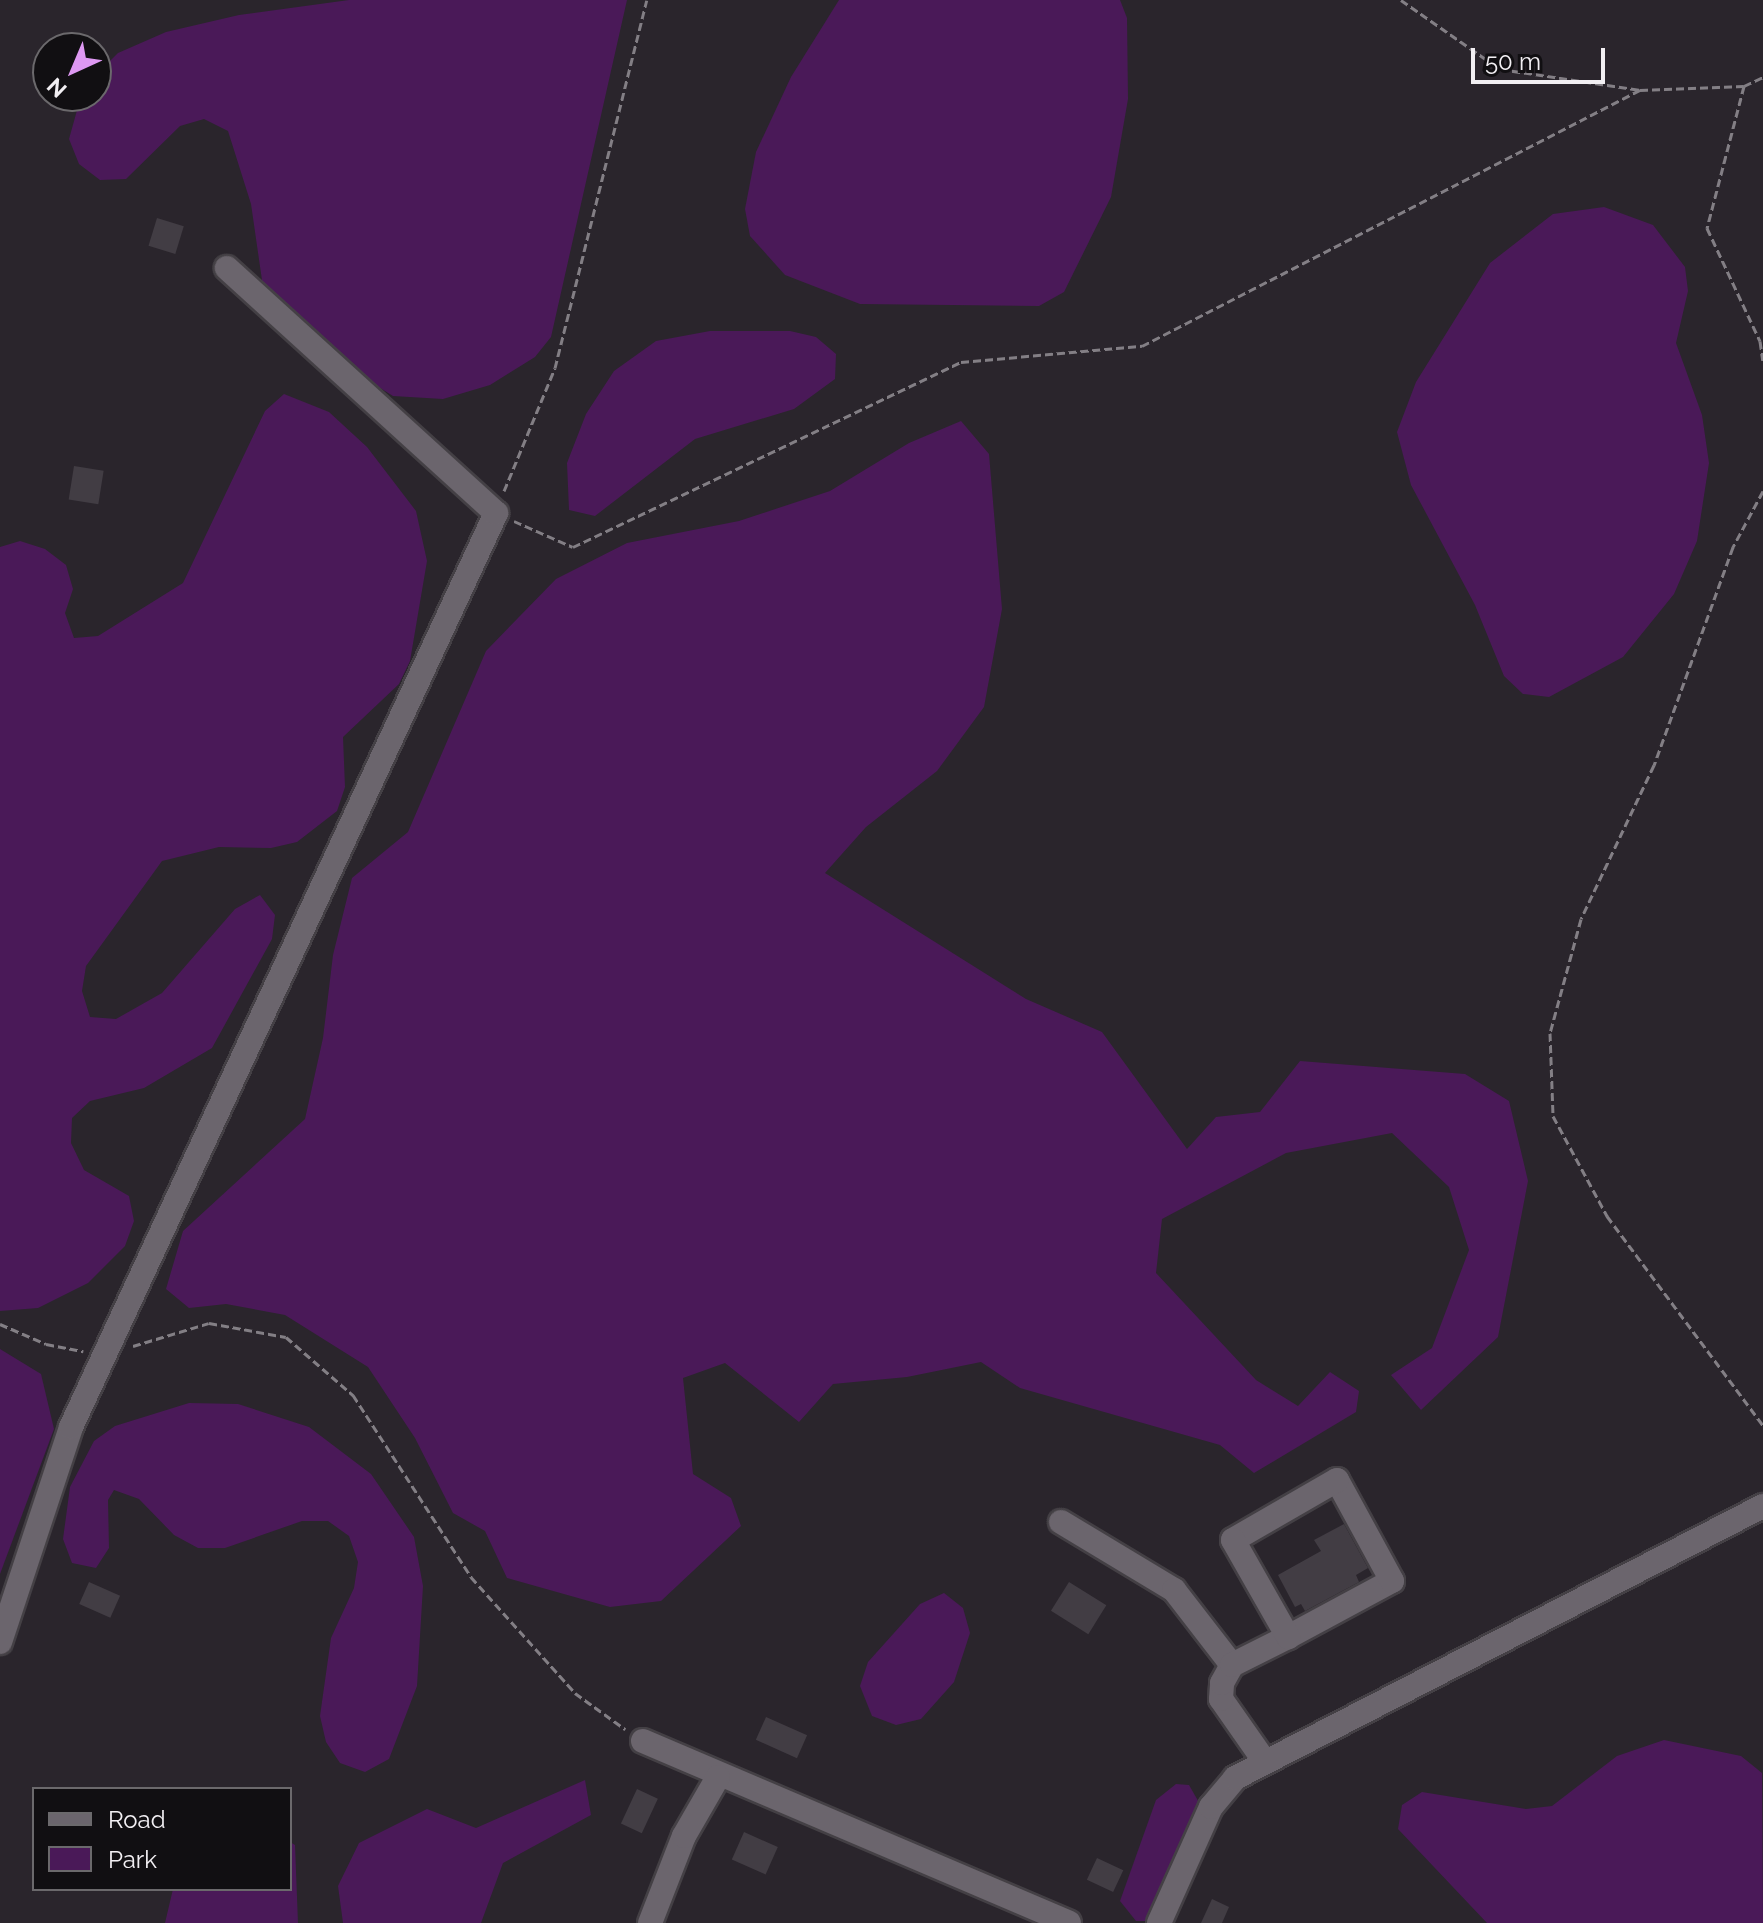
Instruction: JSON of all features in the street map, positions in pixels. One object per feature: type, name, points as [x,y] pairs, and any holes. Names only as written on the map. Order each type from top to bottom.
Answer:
[{"type":"street","points":[[0,1642],[71,1427],[496,513],[227,268]]},
{"type":"street","points":[[1263,1759],[1221,1699],[1222,1683],[1232,1665],[1288,1637],[1392,1581],[1337,1480],[1233,1540],[1288,1637]]},
{"type":"street","points":[[1159,1923],[1211,1807],[1235,1778],[1263,1759],[1763,1506]]},
{"type":"street","points":[[1061,1522],[1174,1590],[1232,1665]]},
{"type":"street","points":[[643,1741],[718,1777],[1069,1923]]},
{"type":"street","points":[[650,1923],[684,1836],[718,1777]]},
{"type":"path","points":[[647,0],[555,368],[496,513],[573,547],[961,362],[1142,346],[1640,90]]},
{"type":"path","points":[[1401,0],[1500,69],[1640,90],[1744,86],[1763,77]]},
{"type":"path","points":[[1744,86],[1707,228],[1760,341],[1763,362]]},
{"type":"path","points":[[1763,491],[1733,547],[1654,765],[1581,919],[1550,1033],[1553,1116],[1600,1203],[1763,1425]]},
{"type":"path","points":[[0,1324],[46,1344],[104,1354],[209,1323],[286,1337],[353,1395],[471,1577],[575,1693],[643,1741]]},
{"type":"green space","points":[[349,0],[627,0],[551,337],[535,357],[490,385],[443,399],[393,396],[345,366],[264,294],[251,204],[228,131],[204,119],[180,126],[126,179],[100,180],[79,164],[69,139],[77,112],[112,112],[112,59],[118,53],[166,32],[239,15]]},
{"type":"green space","points":[[839,0],[1120,0],[1127,18],[1128,99],[1111,197],[1064,292],[1039,306],[860,304],[785,275],[750,236],[745,209],[756,152],[791,77]]},
{"type":"green space","points":[[1604,207],[1653,225],[1685,267],[1688,291],[1676,343],[1702,415],[1709,463],[1697,541],[1674,594],[1623,657],[1549,697],[1523,694],[1504,676],[1475,605],[1411,485],[1397,432],[1416,382],[1490,263],[1553,214]]},
{"type":"green space","points":[[710,331],[790,331],[816,337],[836,354],[835,379],[794,409],[695,439],[595,516],[569,510],[567,463],[586,414],[614,371],[656,341]]},
{"type":"green space","points":[[284,394],[329,412],[367,447],[416,511],[427,561],[410,661],[399,684],[343,737],[345,787],[337,811],[297,842],[271,848],[219,847],[162,861],[86,966],[82,991],[90,1017],[116,1019],[162,993],[235,909],[260,895],[275,915],[272,939],[212,1048],[144,1088],[90,1101],[72,1118],[71,1143],[84,1170],[129,1196],[134,1221],[125,1246],[88,1283],[38,1308],[0,1311],[0,547],[20,541],[45,549],[66,565],[73,589],[65,613],[74,638],[98,636],[183,583],[265,411]]},
{"type":"green space","points":[[961,421],[989,454],[1002,609],[984,707],[937,771],[866,827],[825,873],[1026,999],[1102,1032],[1187,1149],[1216,1117],[1260,1112],[1300,1061],[1465,1074],[1509,1101],[1528,1181],[1498,1337],[1421,1410],[1391,1375],[1432,1348],[1469,1250],[1449,1187],[1392,1133],[1286,1153],[1162,1219],[1156,1273],[1256,1380],[1298,1406],[1330,1372],[1359,1391],[1356,1412],[1254,1473],[1220,1445],[1020,1388],[981,1362],[907,1377],[833,1384],[799,1422],[725,1363],[683,1378],[693,1474],[731,1498],[741,1526],[661,1601],[610,1607],[507,1578],[485,1531],[453,1513],[415,1438],[368,1367],[285,1315],[226,1304],[189,1308],[166,1289],[183,1231],[305,1119],[323,1038],[333,955],[352,878],[408,832],[486,651],[556,579],[627,543],[739,521],[830,491],[909,443]]},
{"type":"green space","points":[[0,1349],[41,1374],[54,1429],[0,1574]]},
{"type":"green space","points":[[189,1403],[238,1404],[309,1427],[371,1474],[414,1537],[423,1586],[417,1686],[389,1759],[365,1772],[340,1763],[326,1742],[320,1716],[331,1638],[354,1588],[358,1562],[349,1536],[328,1521],[302,1521],[225,1548],[198,1548],[174,1535],[139,1499],[114,1490],[108,1500],[109,1548],[96,1568],[72,1563],[63,1539],[70,1487],[94,1441],[115,1426]]},
{"type":"green space","points":[[944,1593],[963,1608],[970,1633],[954,1682],[921,1719],[896,1725],[872,1716],[860,1686],[868,1662],[920,1604]]},
{"type":"green space","points":[[1664,1740],[1741,1756],[1762,1773],[1763,1923],[1487,1923],[1398,1829],[1402,1805],[1422,1792],[1526,1809],[1552,1806],[1617,1756]]},
{"type":"green space","points":[[585,1780],[591,1815],[503,1863],[481,1923],[343,1923],[338,1886],[359,1843],[427,1809],[476,1828]]},
{"type":"green space","points":[[1176,1784],[1189,1785],[1201,1806],[1149,1921],[1136,1921],[1120,1901],[1156,1800]]},
{"type":"green space","points":[[292,1843],[295,1845],[298,1923],[165,1923],[173,1891],[292,1891]]},
{"type":"building","points":[[157,218],[184,226],[175,254],[149,246]]},
{"type":"building","points":[[74,466],[104,471],[98,504],[69,500]]},
{"type":"building","points":[[1344,1524],[1368,1568],[1356,1575],[1359,1582],[1305,1611],[1301,1604],[1295,1607],[1278,1575],[1321,1551],[1314,1540]]},
{"type":"building","points":[[89,1582],[120,1596],[110,1618],[79,1604]]},
{"type":"building","points":[[1069,1582],[1106,1605],[1088,1634],[1051,1611]]},
{"type":"building","points":[[766,1717],[807,1735],[797,1758],[756,1740]]},
{"type":"building","points":[[637,1789],[658,1799],[642,1833],[621,1823]]},
{"type":"building","points":[[744,1832],[778,1847],[766,1874],[732,1859]]},
{"type":"building","points":[[1097,1858],[1123,1870],[1113,1892],[1087,1880]]},
{"type":"building","points":[[1212,1899],[1229,1907],[1222,1923],[1201,1923]]}]
